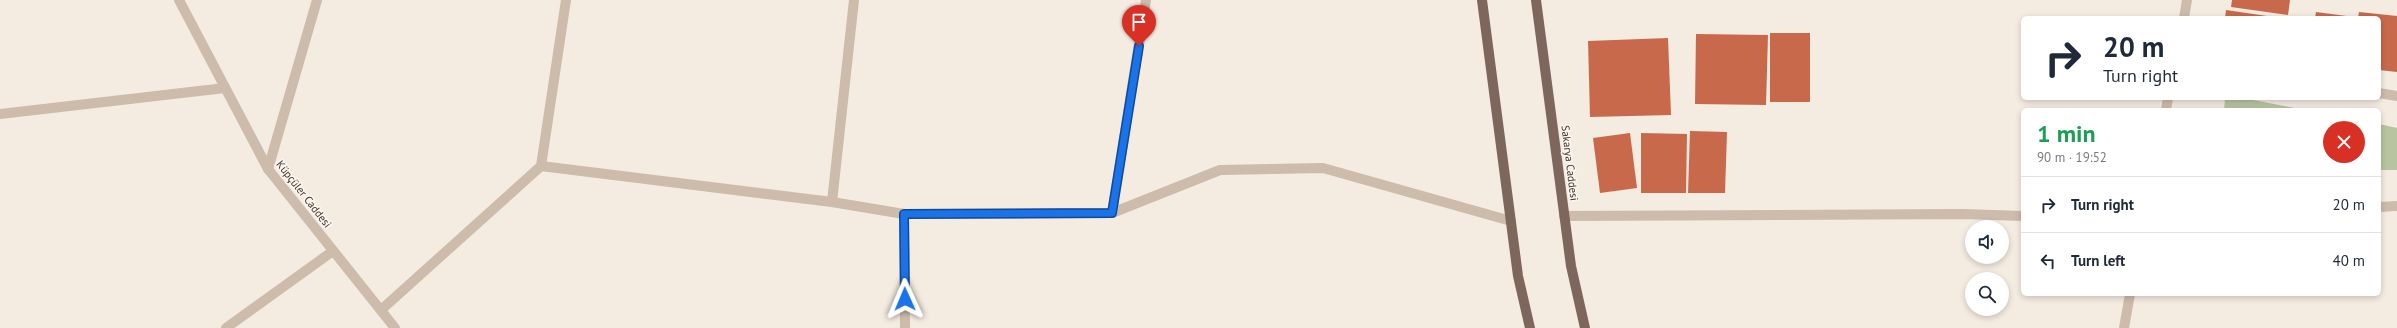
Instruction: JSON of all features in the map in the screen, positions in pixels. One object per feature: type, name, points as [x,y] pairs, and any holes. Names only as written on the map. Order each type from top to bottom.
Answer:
[{"type":"main road","points":[[1482,0],[1518,276],[1530,328]]},
{"type":"main road","name":"Sakarya Caddesi","points":[[1536,0],[1571,266],[1585,328]]},
{"type":"street","name":"Küpçüler Caddesi","points":[[179,0],[268,169],[395,328]]},
{"type":"street","points":[[268,169],[317,0]]},
{"type":"street","points":[[381,310],[542,166],[566,0]]},
{"type":"street","points":[[832,202],[854,0]]},
{"type":"street","points":[[1112,213],[1146,0]]},
{"type":"street","points":[[2184,16],[2187,0]]},
{"type":"street","points":[[0,114],[225,88]]},
{"type":"street","points":[[2381,93],[2397,96]]},
{"type":"street","points":[[542,166],[832,202],[904,214],[1112,213],[1220,170],[1323,168],[1511,221]]},
{"type":"street","points":[[2381,207],[2397,206]]},
{"type":"street","points":[[904,214],[905,328]]},
{"type":"street","points":[[1564,216],[1963,214],[2021,216]]},
{"type":"street","points":[[226,328],[333,251]]},
{"type":"street","points":[[2124,328],[2130,296]]},
{"type":"green space","points":[[2225,100],[2253,100],[2295,108],[2224,108]]},
{"type":"green space","points":[[2381,124],[2397,128],[2397,170],[2381,170]]},
{"type":"building","points":[[2232,0],[2290,0],[2288,15],[2231,7]]},
{"type":"building","points":[[2226,10],[2267,16],[2225,16]]},
{"type":"building","points":[[2316,12],[2346,16],[2315,16]]},
{"type":"building","points":[[2359,12],[2397,16],[2397,72],[2381,70],[2381,16],[2358,16]]},
{"type":"building","points":[[1770,33],[1810,33],[1810,102],[1770,102]]},
{"type":"building","points":[[1696,34],[1768,35],[1766,105],[1695,104]]},
{"type":"building","points":[[1668,38],[1671,115],[1590,117],[1588,41]]},
{"type":"building","points":[[1690,131],[1727,132],[1725,193],[1688,193]]},
{"type":"building","points":[[1630,133],[1637,188],[1600,193],[1593,138]]},
{"type":"building","points":[[1641,133],[1687,134],[1686,193],[1641,193]]},
{"type":"route","points":[[905,299],[904,214],[1112,213],[1139,46]]}]
